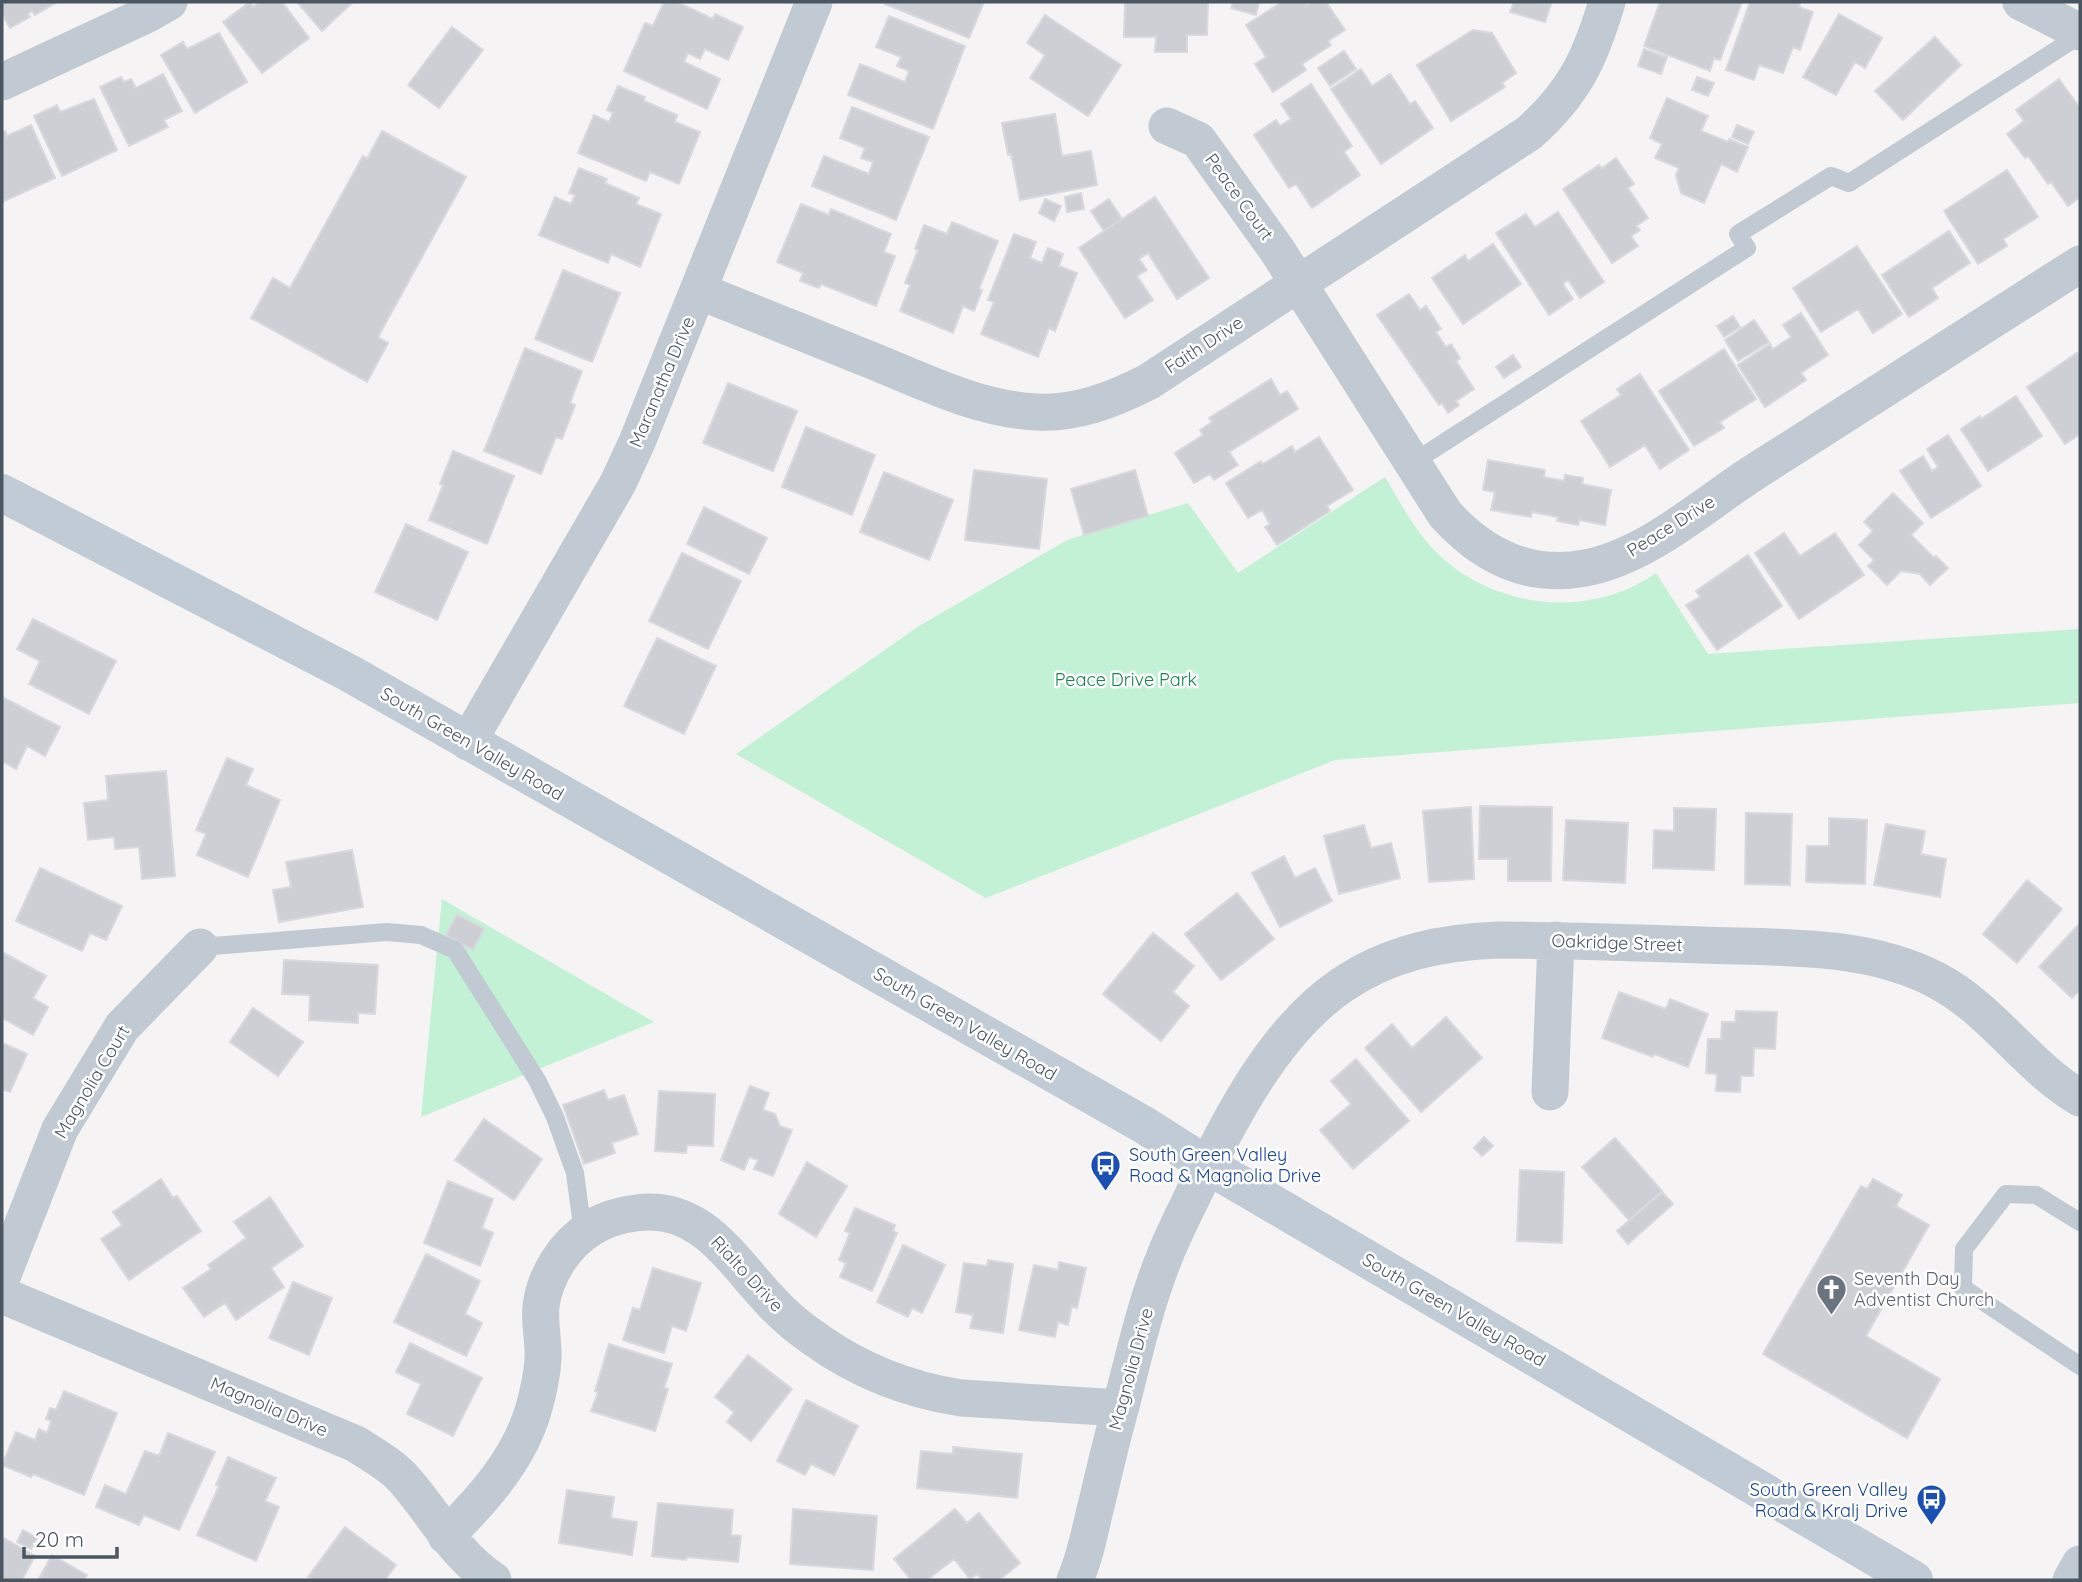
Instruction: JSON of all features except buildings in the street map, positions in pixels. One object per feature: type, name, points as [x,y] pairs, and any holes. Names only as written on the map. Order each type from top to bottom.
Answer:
[{"type":"main road","name":"South Green Valley Road","points":[[2,493],[349,673],[1144,1125],[1207,1165],[1914,1580]]},
{"type":"street","points":[[2,82],[169,2]]},
{"type":"street","name":"Maranatha Drive","points":[[468,742],[618,482],[637,442],[814,2]]},
{"type":"street","name":"Faith Drive","points":[[699,291],[955,394],[1012,409],[1037,412],[1089,408],[1117,398],[1148,382],[1529,133],[1551,114],[1584,68],[1607,2]]},
{"type":"street","points":[[2021,2],[2080,34]]},
{"type":"street","name":"Peace Court","points":[[1167,125],[1198,140],[1277,250],[1297,284]]},
{"type":"street","name":"Peace Drive","points":[[1297,284],[1444,514],[1462,533],[1501,559],[1544,570],[1564,571],[1603,564],[1648,543],[2080,264]]},
{"type":"street","points":[[1550,1092],[1556,940]]},
{"type":"street","name":"Oakridge Street","points":[[1207,1165],[1268,1061],[1305,1015],[1342,985],[1385,962],[1450,943],[1556,940],[1810,949],[1862,956],[1911,969],[1936,980],[1962,997],[2052,1079],[2080,1098]]},
{"type":"street","name":"Magnolia Court","points":[[2,1277],[60,1129],[122,1027],[200,947]]},
{"type":"street","name":"Magnolia Drive","points":[[1075,1580],[1089,1536],[1120,1408],[1166,1252],[1207,1165]]},
{"type":"street","name":"Rialto Drive","points":[[446,1536],[489,1489],[521,1440],[539,1385],[543,1358],[541,1307],[545,1290],[559,1259],[583,1233],[608,1219],[627,1214],[646,1211],[665,1213],[683,1218],[712,1235],[790,1320],[815,1340],[865,1368],[936,1394],[991,1401],[1120,1408]]},
{"type":"street","name":"Magnolia Drive","points":[[2,1295],[356,1444],[399,1474],[446,1536],[466,1558],[493,1580]]},
{"type":"street","points":[[2071,1580],[2080,1564]]},
{"type":"lane","points":[[1412,463],[1747,248],[1738,234],[1831,176],[1849,183],[2080,34]]},
{"type":"lane","points":[[200,947],[387,932],[421,935],[455,950],[527,1062],[551,1108],[575,1173],[583,1233]]},
{"type":"lane","points":[[2080,1222],[2036,1195],[2006,1194],[1964,1249],[1963,1288],[2080,1366]]},
{"type":"green space","name":"Peace Drive Park","points":[[1385,477],[1415,526],[1436,552],[1459,571],[1485,586],[1513,596],[1543,602],[1602,598],[1630,588],[1656,573],[1708,654],[2080,629],[2080,703],[1335,760],[986,898],[736,754],[919,626],[1067,540],[1188,503],[1238,573]]},
{"type":"green space","points":[[442,899],[654,1022],[421,1117]]},
{"type":"place","name":"South Green Valley Road & Magnolia Drive","points":[[1106,1192]]},
{"type":"place","name":"Seventh Day Adventist Church","points":[[1831,1316]]},
{"type":"place","name":"South Green Valley Road & Kralj Drive","points":[[1931,1527]]}]
